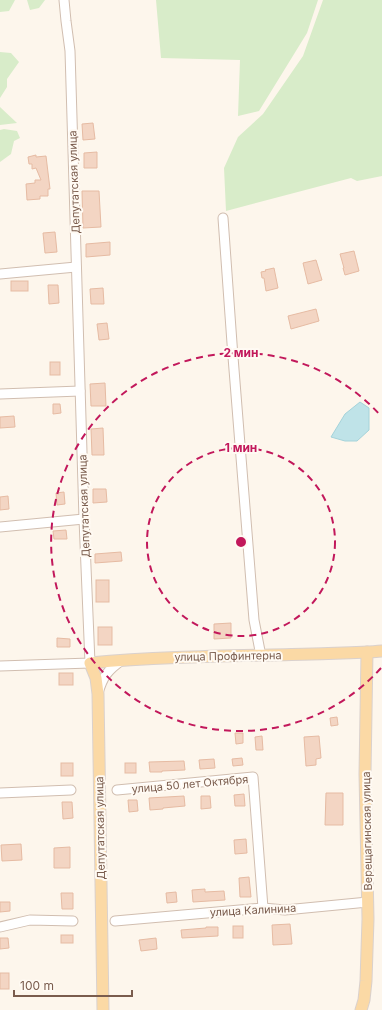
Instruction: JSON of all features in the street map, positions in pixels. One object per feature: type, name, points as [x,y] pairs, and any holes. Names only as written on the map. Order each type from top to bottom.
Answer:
[{"type":"main road","name":"улица Профинтерна","points":[[90,663],[181,657],[261,656],[382,651]]},
{"type":"main road","name":"Верещагинская улица","points":[[361,1010],[364,1000],[366,981],[368,902],[365,774],[367,652]]},
{"type":"main road","name":"Депутатская улица","points":[[90,663],[96,678],[98,694],[103,1010]]},
{"type":"street","name":"Депутатская улица","points":[[64,0],[70,51],[84,519],[90,663]]},
{"type":"street","points":[[223,218],[254,620],[261,656]]},
{"type":"street","points":[[0,274],[76,267]]},
{"type":"street","points":[[0,394],[80,391]]},
{"type":"street","points":[[0,526],[84,519]]},
{"type":"street","points":[[98,694],[101,682],[112,667],[122,660]]},
{"type":"street","points":[[0,666],[90,663]]},
{"type":"street","name":"улица 50 лет Октября","points":[[117,790],[253,777],[263,908]]},
{"type":"street","points":[[0,792],[71,790]]},
{"type":"street","name":"улица Калинина","points":[[115,921],[263,908],[285,910],[368,902]]},
{"type":"street","points":[[0,928],[30,920],[73,921]]},
{"type":"green space","points":[[0,0],[15,0],[9,11],[0,12]]},
{"type":"green space","points":[[27,0],[45,0],[39,8],[30,10]]},
{"type":"green space","points":[[156,0],[318,0],[307,33],[259,111],[238,116],[240,60],[161,58]]},
{"type":"green space","points":[[323,0],[382,0],[382,176],[357,181],[351,178],[226,211],[224,168],[238,137],[263,114],[303,56]]},
{"type":"green space","points":[[0,52],[11,53],[19,62],[7,79],[7,87],[0,98]]},
{"type":"green space","points":[[0,107],[17,123],[0,125]]},
{"type":"green space","points":[[4,129],[17,131],[20,138],[14,141],[11,154],[0,162],[0,130]]},
{"type":"water","points":[[360,402],[369,408],[369,430],[357,441],[345,441],[331,437],[345,414]]},
{"type":"building","points":[[93,123],[95,139],[83,140],[82,124]]},
{"type":"building","points":[[97,152],[97,168],[84,168],[84,153]]},
{"type":"building","points":[[36,155],[36,157],[46,156],[50,189],[48,189],[48,196],[40,196],[40,199],[27,200],[26,184],[35,183],[35,180],[41,180],[36,168],[32,169],[32,164],[29,164],[28,157]]},
{"type":"building","points":[[82,191],[99,191],[101,227],[83,228]]},
{"type":"building","points":[[55,232],[57,252],[45,253],[43,233]]},
{"type":"building","points":[[110,242],[110,255],[86,257],[86,244]]},
{"type":"building","points":[[354,251],[359,271],[345,275],[340,254]]},
{"type":"building","points":[[316,260],[322,280],[308,284],[303,263]]},
{"type":"building","points":[[274,268],[278,288],[266,291],[264,278],[262,278],[261,272]]},
{"type":"building","points":[[11,281],[28,281],[28,291],[11,291]]},
{"type":"building","points":[[48,285],[58,285],[59,303],[49,304]]},
{"type":"building","points":[[103,288],[104,304],[91,304],[90,289]]},
{"type":"building","points":[[316,309],[319,321],[291,329],[288,316]]},
{"type":"building","points":[[107,323],[109,339],[99,340],[97,324]]},
{"type":"building","points":[[50,362],[60,362],[60,375],[50,375]]},
{"type":"building","points":[[105,383],[106,406],[91,406],[90,384]]},
{"type":"building","points":[[53,404],[60,404],[61,413],[53,414]]},
{"type":"building","points":[[14,416],[15,427],[0,428],[0,417]]},
{"type":"building","points":[[103,428],[104,455],[92,455],[91,429]]},
{"type":"building","points":[[93,489],[106,489],[107,502],[93,503]]},
{"type":"building","points":[[64,492],[65,504],[57,505],[56,493]]},
{"type":"building","points":[[8,496],[9,509],[0,510],[0,497]]},
{"type":"building","points":[[66,530],[67,539],[54,539],[53,531]]},
{"type":"building","points":[[121,552],[122,561],[95,563],[95,554]]},
{"type":"building","points":[[96,580],[109,580],[109,602],[96,602]]},
{"type":"building","points":[[231,623],[231,638],[214,639],[214,624]]},
{"type":"building","points":[[98,627],[112,627],[112,645],[98,645]]},
{"type":"building","points":[[57,638],[70,639],[70,647],[57,647]]},
{"type":"building","points":[[59,673],[73,673],[73,685],[59,685]]},
{"type":"building","points":[[337,717],[338,725],[331,726],[330,718]]},
{"type":"building","points":[[235,733],[243,733],[243,743],[236,744]]},
{"type":"building","points":[[262,736],[263,750],[256,750],[255,737]]},
{"type":"building","points":[[319,736],[321,758],[316,759],[316,765],[306,766],[304,737]]},
{"type":"building","points":[[242,758],[243,765],[233,766],[232,759]]},
{"type":"building","points":[[214,759],[215,768],[200,769],[199,760]]},
{"type":"building","points":[[184,761],[185,770],[150,772],[149,762]]},
{"type":"building","points":[[61,763],[73,763],[73,776],[61,776]]},
{"type":"building","points":[[125,763],[136,763],[136,773],[125,773]]},
{"type":"building","points":[[326,793],[343,793],[343,825],[325,825]]},
{"type":"building","points":[[244,794],[245,806],[235,806],[234,795]]},
{"type":"building","points":[[184,796],[185,806],[150,810],[149,798]]},
{"type":"building","points":[[201,796],[210,796],[211,808],[201,809]]},
{"type":"building","points":[[128,800],[137,800],[138,811],[129,812]]},
{"type":"building","points":[[62,802],[72,802],[73,818],[63,819]]},
{"type":"building","points":[[246,839],[247,853],[235,854],[234,840]]},
{"type":"building","points":[[21,844],[22,860],[2,861],[1,845]]},
{"type":"building","points":[[70,847],[70,868],[54,868],[54,848]]},
{"type":"building","points":[[249,877],[251,897],[240,897],[239,878]]},
{"type":"building","points":[[205,889],[205,892],[224,891],[225,900],[193,902],[192,890]]},
{"type":"building","points":[[176,892],[177,902],[167,903],[166,893]]},
{"type":"building","points":[[61,893],[73,893],[73,909],[62,909]]},
{"type":"building","points":[[0,902],[10,902],[10,911],[0,912]]},
{"type":"building","points":[[290,924],[292,944],[273,945],[272,925]]},
{"type":"building","points":[[233,926],[243,926],[243,938],[233,938]]},
{"type":"building","points":[[218,927],[218,936],[182,938],[181,930]]},
{"type":"building","points":[[61,935],[73,935],[73,943],[61,943]]},
{"type":"building","points":[[0,938],[8,938],[9,948],[0,949]]},
{"type":"building","points":[[156,938],[157,949],[141,951],[139,940]]},
{"type":"building","points":[[0,973],[9,973],[9,989],[0,989]]}]
